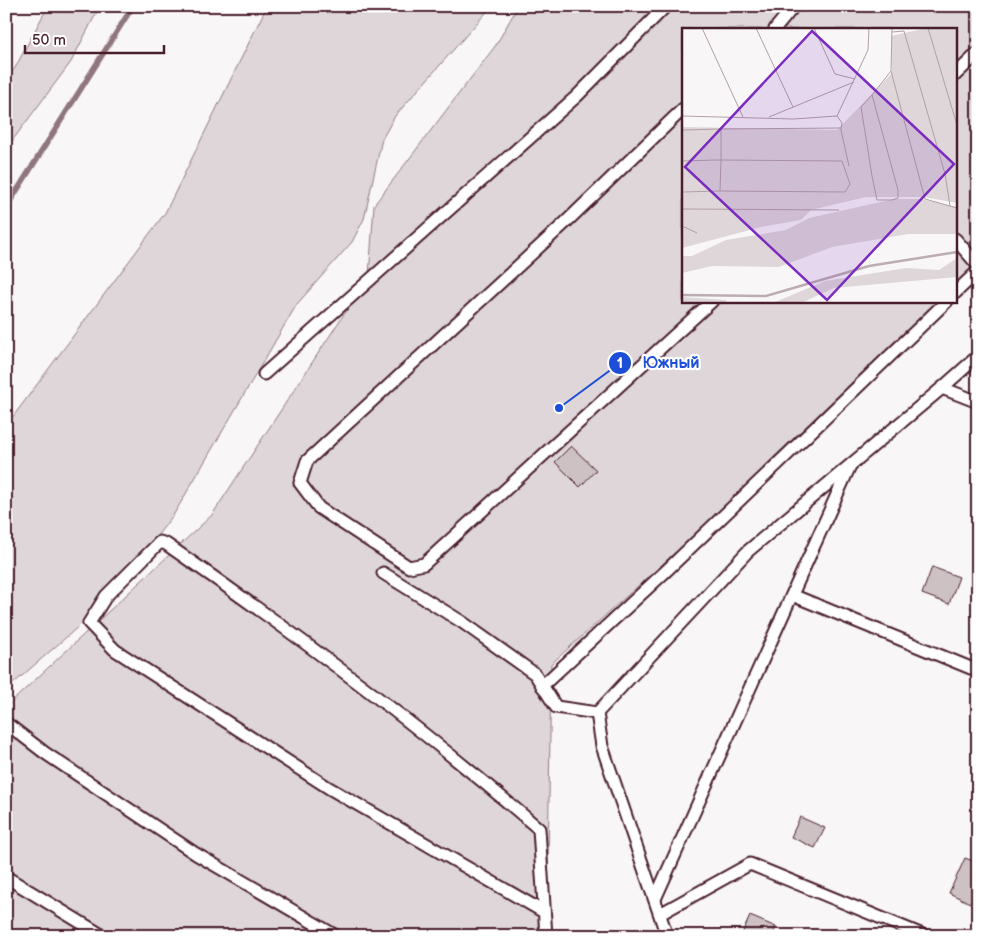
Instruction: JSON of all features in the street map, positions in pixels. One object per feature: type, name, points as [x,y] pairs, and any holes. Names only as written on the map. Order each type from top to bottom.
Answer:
[{"type":"lane","points":[[264,374],[577,96],[666,6]]},
{"type":"lane","points":[[776,28],[794,6]]},
{"type":"lane","points":[[956,74],[978,53]]},
{"type":"lane","points":[[682,110],[566,222],[307,461],[300,482],[319,508],[371,543],[408,567],[424,564],[711,302]]},
{"type":"lane","points":[[956,240],[978,265]]},
{"type":"lane","points":[[956,292],[978,272]]},
{"type":"lane","points":[[542,686],[666,572],[946,302]]},
{"type":"lane","points":[[667,936],[602,746],[598,713],[748,551],[978,356]]},
{"type":"lane","points":[[942,388],[978,402]]},
{"type":"lane","points":[[655,899],[851,464]]},
{"type":"lane","points":[[544,912],[329,788],[115,650],[89,623],[106,596],[160,542],[263,611],[480,778],[538,829],[546,936]]},
{"type":"lane","points":[[382,572],[462,622],[535,674],[556,707],[598,713]]},
{"type":"lane","points":[[792,595],[978,671]]},
{"type":"lane","points":[[6,723],[45,753],[196,854],[336,936]]},
{"type":"lane","points":[[660,914],[750,864],[925,936]]},
{"type":"lane","points":[[6,877],[103,936]]},
{"type":"shaded area","points":[[48,6],[100,6],[71,62],[6,149],[6,79],[15,68]]},
{"type":"shaded area","points":[[267,6],[492,6],[395,116],[382,139],[364,219],[352,242],[297,304],[174,514],[104,604],[6,690],[6,426],[165,213]]},
{"type":"shaded area","points":[[518,6],[978,6],[978,281],[956,301],[956,28],[682,28],[682,302],[955,302],[551,664],[547,936],[6,936],[6,707],[212,515],[369,276],[374,205],[496,45]]},
{"type":"building","points":[[571,446],[596,470],[580,487],[555,462]]},
{"type":"building","points":[[932,567],[959,577],[949,604],[922,594]]},
{"type":"building","points":[[800,817],[825,828],[815,848],[791,837]]},
{"type":"building","points":[[965,858],[978,863],[978,885],[970,903],[949,893]]},
{"type":"building","points":[[750,916],[776,927],[772,936],[741,936]]},
{"type":"waterway","points":[[6,208],[133,6]]},
{"type":"place","name":"Южный","points":[[559,408]]}]
